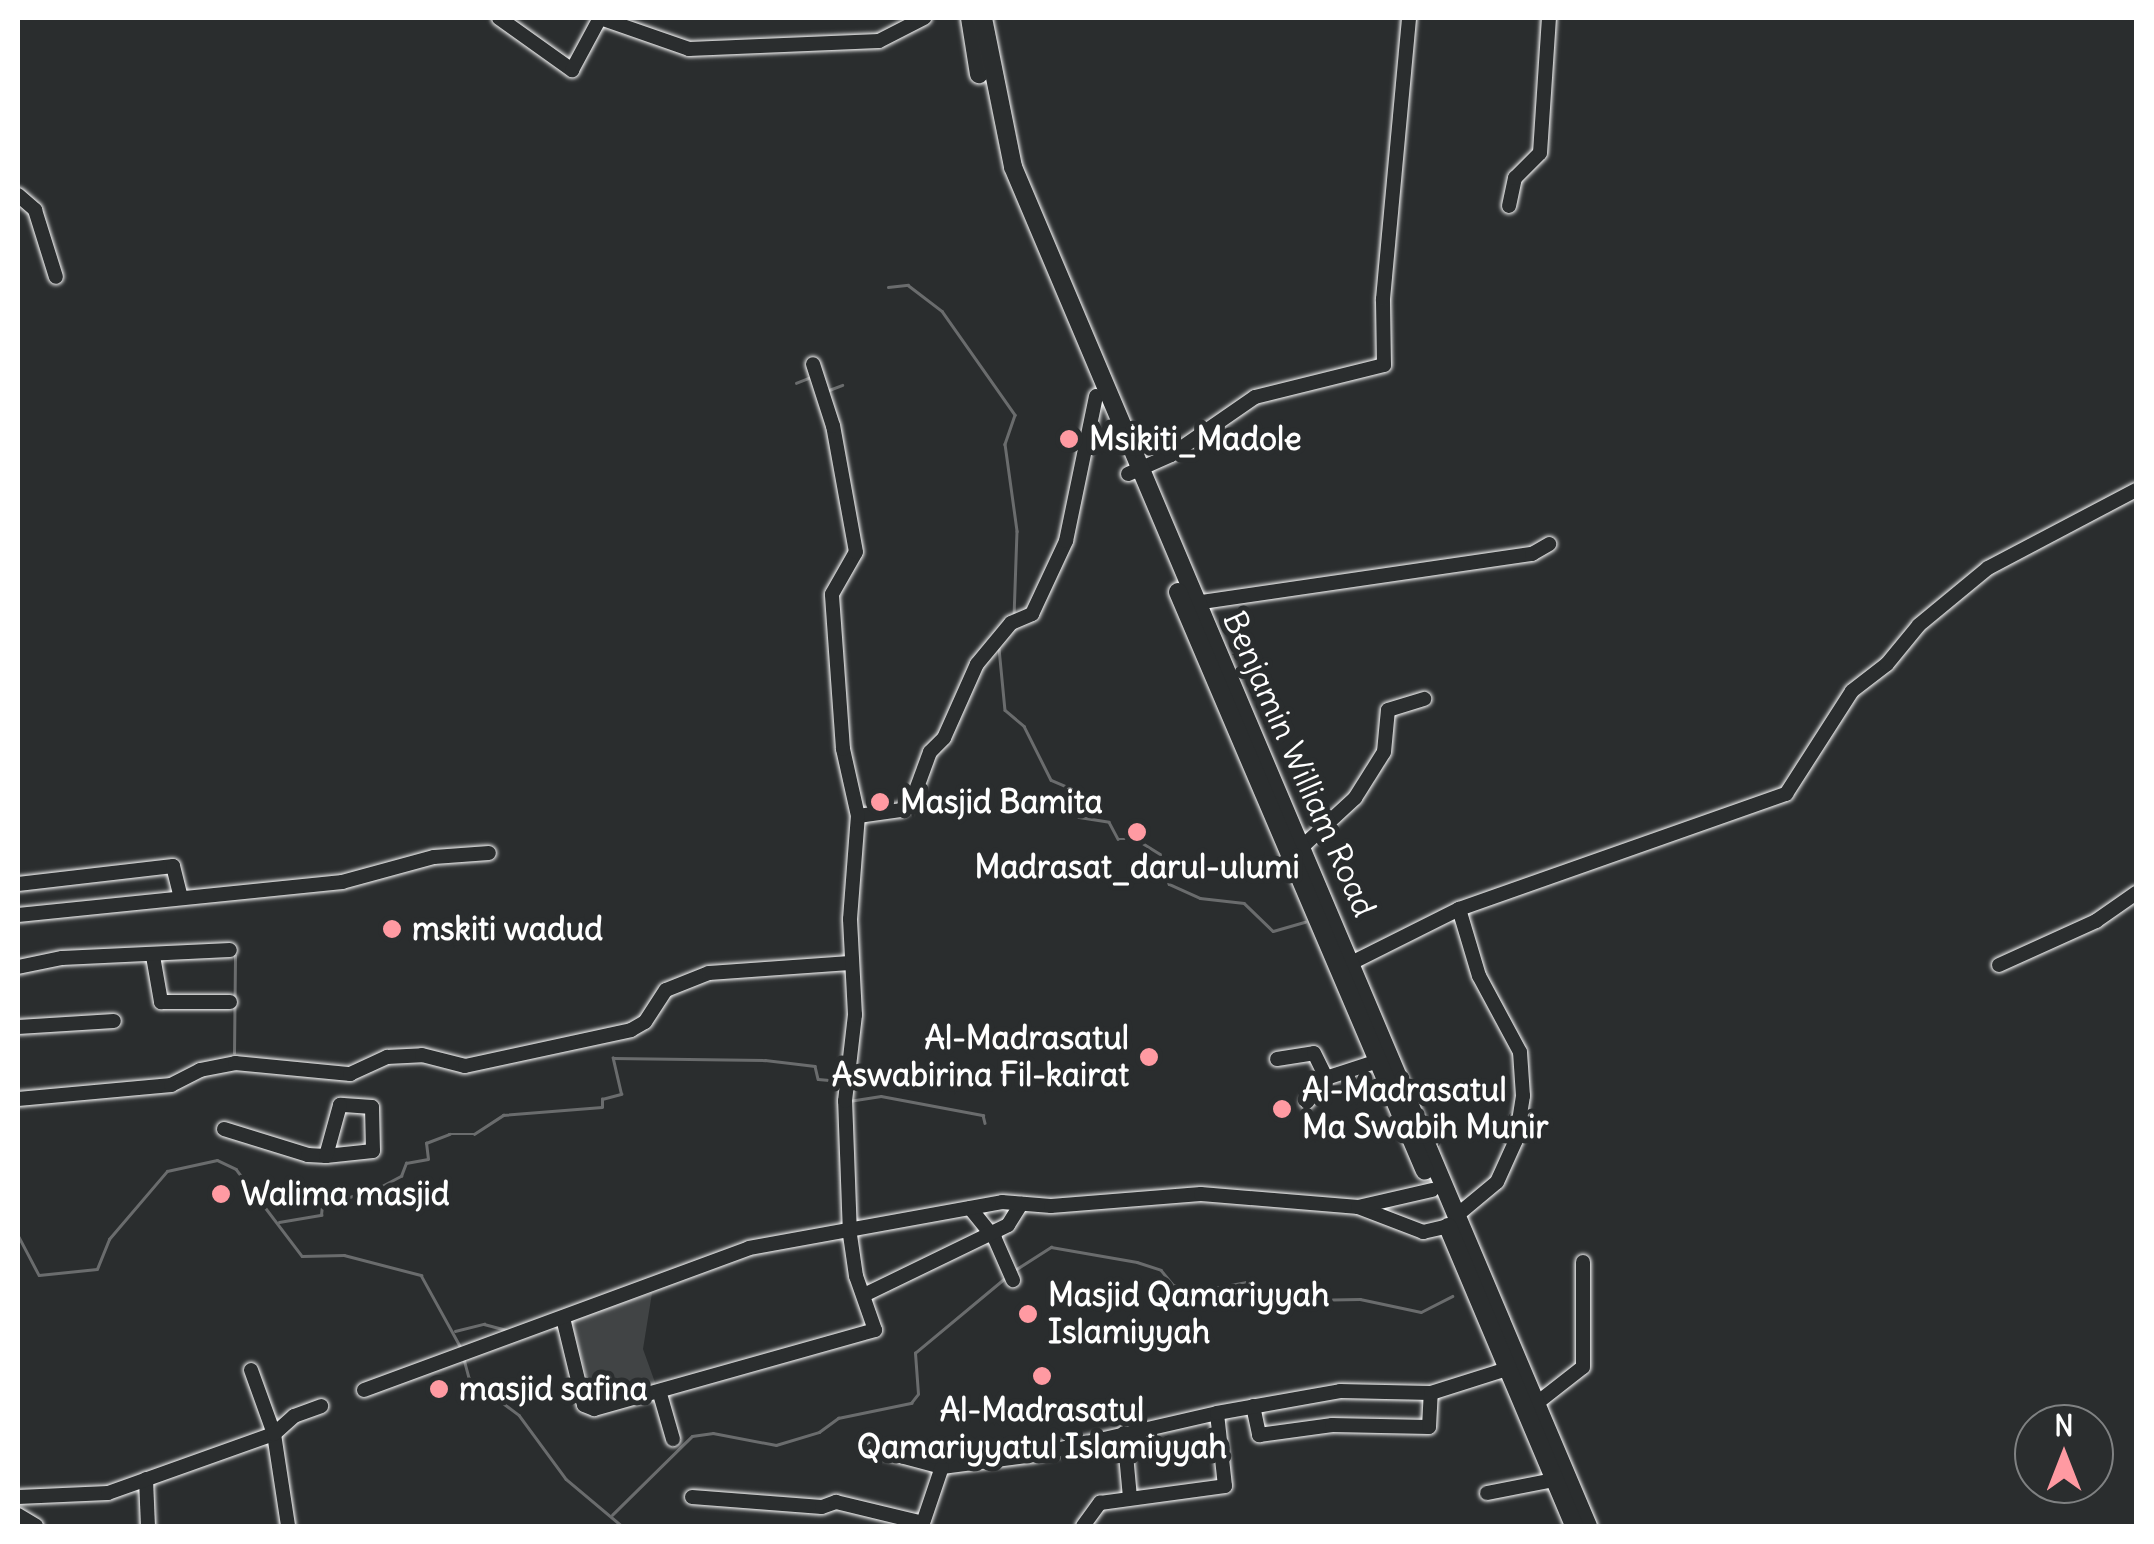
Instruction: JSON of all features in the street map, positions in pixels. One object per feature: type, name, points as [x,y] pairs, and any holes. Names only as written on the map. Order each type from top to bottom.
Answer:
[{"type":"main road","name":"Benjamin William Road","points":[[970,18],[1003,171],[1096,396],[1196,603],[1303,846],[1378,1061],[1432,1190],[1452,1221],[1538,1403],[1588,1526]]},
{"type":"main road","name":"Benjamin William Road","points":[[984,18],[1014,167],[1134,472],[1346,966],[1452,1221],[1507,1370],[1574,1526]]},
{"type":"street","points":[[499,18],[572,70],[600,18],[689,50],[879,42],[924,18]]},
{"type":"street","points":[[1134,472],[1255,397],[1384,365],[1383,298],[1409,18]]},
{"type":"street","points":[[1509,206],[1515,178],[1540,153],[1549,18]]},
{"type":"street","points":[[18,195],[35,210],[56,277]]},
{"type":"street","points":[[564,1318],[584,1405],[594,1409],[874,1335],[850,1229],[845,1101],[856,1015],[850,963],[858,816],[843,749],[832,594],[856,552],[833,426],[812,364]]},
{"type":"street","points":[[858,816],[901,810],[912,801],[964,687],[1014,622],[1032,614],[1062,554],[1096,396]]},
{"type":"street","points":[[1346,966],[1459,910],[1786,794],[1852,691],[1887,664],[1919,626],[1988,568],[2136,490]]},
{"type":"street","points":[[1196,603],[1532,554],[1549,544]]},
{"type":"street","points":[[1303,846],[1355,798],[1384,752],[1388,710],[1424,700]]},
{"type":"street","points":[[18,915],[342,882],[434,857],[489,852]]},
{"type":"street","points":[[18,884],[173,866],[180,897]]},
{"type":"street","points":[[1999,965],[2096,921],[2136,893]]},
{"type":"street","points":[[1358,1206],[1423,1232],[1452,1221],[1498,1182],[1516,1140],[1523,1096],[1520,1052],[1478,976],[1459,910]]},
{"type":"street","points":[[18,967],[62,958],[230,950]]},
{"type":"street","points":[[153,956],[161,1002],[230,1002]]},
{"type":"street","points":[[18,1099],[171,1086],[200,1070],[235,1063],[350,1074],[386,1057],[422,1056],[465,1066],[632,1030],[645,1022],[666,990],[708,972],[850,963]]},
{"type":"street","points":[[18,1027],[114,1020]]},
{"type":"street","points":[[1277,1058],[1314,1053],[1326,1078]]},
{"type":"street","points":[[1306,1102],[1326,1078],[1378,1061]]},
{"type":"street","points":[[224,1128],[326,1156],[375,1151],[372,1107],[340,1105],[326,1156]]},
{"type":"street","points":[[364,1390],[749,1248],[850,1229],[970,1208],[1021,1204],[1202,1194],[1358,1206],[1432,1190]]},
{"type":"street","points":[[864,1295],[1008,1225],[1021,1204]]},
{"type":"street","points":[[970,1208],[990,1233],[1009,1274]]},
{"type":"street","points":[[1538,1403],[1584,1367],[1584,1262]]},
{"type":"street","points":[[251,1370],[274,1434],[288,1526]]},
{"type":"street","points":[[874,1450],[942,1467],[1340,1391],[1431,1393],[1507,1370]]},
{"type":"street","points":[[1253,1406],[1261,1436],[1332,1425],[1429,1428],[1431,1393]]},
{"type":"street","points":[[660,1394],[673,1440]]},
{"type":"street","points":[[18,1498],[108,1493],[274,1434],[294,1416],[321,1406]]},
{"type":"street","points":[[1083,1526],[1100,1503],[1225,1486],[1217,1412]]},
{"type":"street","points":[[1124,1433],[1130,1498]]},
{"type":"street","points":[[692,1498],[822,1508],[836,1502],[917,1524],[926,1520],[942,1467]]},
{"type":"street","points":[[146,1479],[148,1526]]},
{"type":"street","points":[[1487,1493],[1554,1480]]},
{"type":"street","points":[[18,1515],[36,1526]]},
{"type":"shaded area","points":[[652,1293],[643,1349],[657,1388],[593,1400],[571,1320]]},
{"type":"waterway","points":[[888,287],[908,285],[942,311],[1015,415],[1005,444],[1017,531],[1014,615]]},
{"type":"waterway","points":[[796,383],[811,377]]},
{"type":"waterway","points":[[829,390],[842,385]]},
{"type":"waterway","points":[[999,648],[1005,710],[1024,726],[1051,780],[1074,790],[1079,817],[1109,822],[1118,839],[1136,839],[1160,854],[1169,884],[1200,898],[1244,903],[1273,931],[1305,922]]},
{"type":"waterway","points":[[234,1053],[235,956]]},
{"type":"waterway","points":[[279,1222],[321,1215],[322,1206],[380,1187],[401,1176],[406,1163],[428,1159],[426,1143],[449,1134],[474,1134],[503,1115],[602,1107],[602,1099],[621,1094],[613,1058],[765,1060],[815,1066],[818,1079],[843,1081]]},
{"type":"waterway","points":[[849,1101],[881,1096],[983,1115],[985,1123]]},
{"type":"waterway","points":[[18,1235],[39,1275],[97,1269],[109,1239],[167,1171],[217,1160],[236,1169],[302,1256],[344,1255],[421,1275],[460,1346]]},
{"type":"waterway","points":[[1015,1270],[1051,1247],[1137,1262],[1161,1270],[1173,1285],[1198,1291],[1246,1282],[1303,1300],[1360,1299],[1421,1312],[1452,1296]]},
{"type":"waterway","points":[[612,1515],[692,1436],[713,1433],[776,1445],[819,1432],[838,1418],[911,1403],[918,1394],[915,1353],[1005,1278]]},
{"type":"waterway","points":[[455,1331],[484,1324],[510,1331]]},
{"type":"waterway","points":[[464,1359],[469,1378],[519,1415],[566,1479],[622,1526]]},
{"type":"place","name":"Msikiti_Madole","points":[[1069,439]]},
{"type":"place","name":"Masjid Bamita","points":[[880,802]]},
{"type":"place","name":"Madrasat_darul-ulumi","points":[[1137,832]]},
{"type":"place","name":"mskiti wadud","points":[[392,929]]},
{"type":"place","name":"Al-Madrasatul Aswabirina Fil-kairat","points":[[1149,1057]]},
{"type":"place","name":"Al-Madrasatul Ma Swabih Munir","points":[[1282,1109]]},
{"type":"place","name":"Walima masjid","points":[[221,1194]]},
{"type":"place","name":"Masjid Qamariyyah Islamiyyah","points":[[1028,1314]]},
{"type":"place","name":"Al-Madrasatul Qamariyyatul Islamiyyah","points":[[1042,1376]]},
{"type":"place","name":"masjid safina","points":[[439,1389]]}]
